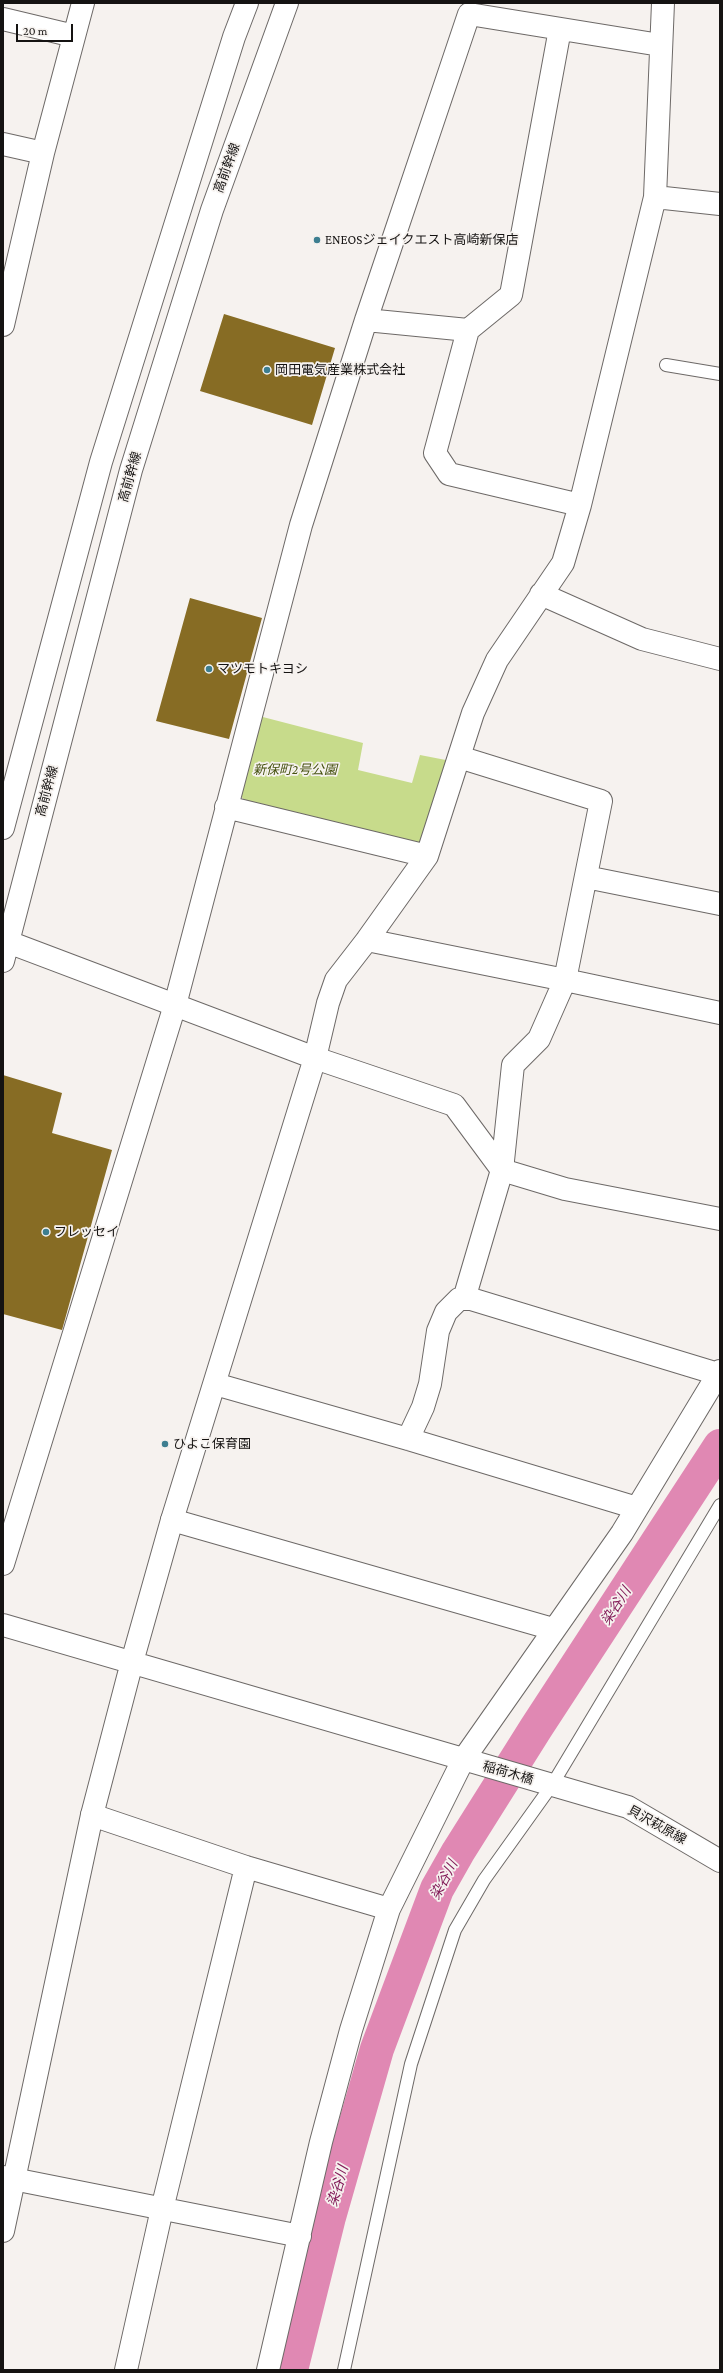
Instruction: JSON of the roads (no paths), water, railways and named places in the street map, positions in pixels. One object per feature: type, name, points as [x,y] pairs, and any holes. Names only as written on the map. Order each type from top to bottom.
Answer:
[{"type":"street","points":[[3,324],[43,153],[83,3]]},
{"type":"street","points":[[3,828],[101,462],[234,37],[247,3]]},
{"type":"street","name":"高前幹線","points":[[5,947],[131,470],[212,210],[287,3]]},
{"type":"street","points":[[3,2231],[9,2178],[92,1815],[132,1662],[172,1520],[315,1058],[328,1003],[336,980],[367,940],[427,856],[473,713],[497,660],[563,563],[580,505],[655,197],[660,45],[663,3]]},
{"type":"street","points":[[3,1564],[175,1005],[301,525],[366,320],[468,14],[660,45]]},
{"type":"street","points":[[3,19],[74,36]]},
{"type":"street","points":[[560,29],[511,295],[468,330],[435,453],[449,474],[580,505]]},
{"type":"street","points":[[3,144],[43,153]]},
{"type":"street","points":[[655,197],[720,204]]},
{"type":"street","points":[[366,320],[468,330]]},
{"type":"street","points":[[541,594],[642,639],[720,659]]},
{"type":"street","points":[[459,757],[601,801],[565,980],[539,1039],[513,1066],[502,1170],[464,1299]]},
{"type":"street","points":[[226,807],[427,856]]},
{"type":"street","points":[[586,877],[720,904]]},
{"type":"street","points":[[367,940],[720,1013]]},
{"type":"street","points":[[5,947],[175,1005],[315,1058],[454,1105],[502,1170],[565,1189],[720,1219]]},
{"type":"street","points":[[268,2370],[321,2142],[350,2030],[389,1909],[468,1761],[554,1630],[637,1508],[719,1372],[471,1299],[459,1299],[446,1312],[440,1325],[423,1407],[408,1439]]},
{"type":"street","points":[[214,1384],[408,1439],[637,1508]]},
{"type":"street","points":[[172,1520],[554,1630]]},
{"type":"street","name":"稲荷木橋","points":[[3,1625],[548,1784]]},
{"type":"street","name":"貝沢萩原線","points":[[548,1784],[628,1807],[720,1861]]},
{"type":"street","points":[[92,1815],[246,1867],[389,1909]]},
{"type":"street","points":[[126,2370],[162,2209],[246,1867]]},
{"type":"street","points":[[9,2178],[300,2236]]},
{"type":"lane","points":[[666,365],[720,374]]},
{"type":"lane","points":[[344,2370],[411,2064],[455,1930],[484,1880],[548,1784],[720,1505]]},
{"type":"waterway","name":"染谷川","points":[[291,2370],[329,2217],[377,2049],[437,1889],[458,1852],[536,1728],[720,1446]]},
{"type":"place","name":"ENEOSジェイクエスト高崎新保店","points":[[317,240]]},
{"type":"place","name":"岡田電気産業株式会社","points":[[267,370]]},
{"type":"place","name":"マツモトキヨシ","points":[[209,669]]},
{"type":"place","name":"フレッセイ","points":[[46,1232]]},
{"type":"place","name":"ひよこ保育園","points":[[165,1444]]},
{"type":"park label","name":"新保町2号公園","points":[[295,770]]}]
